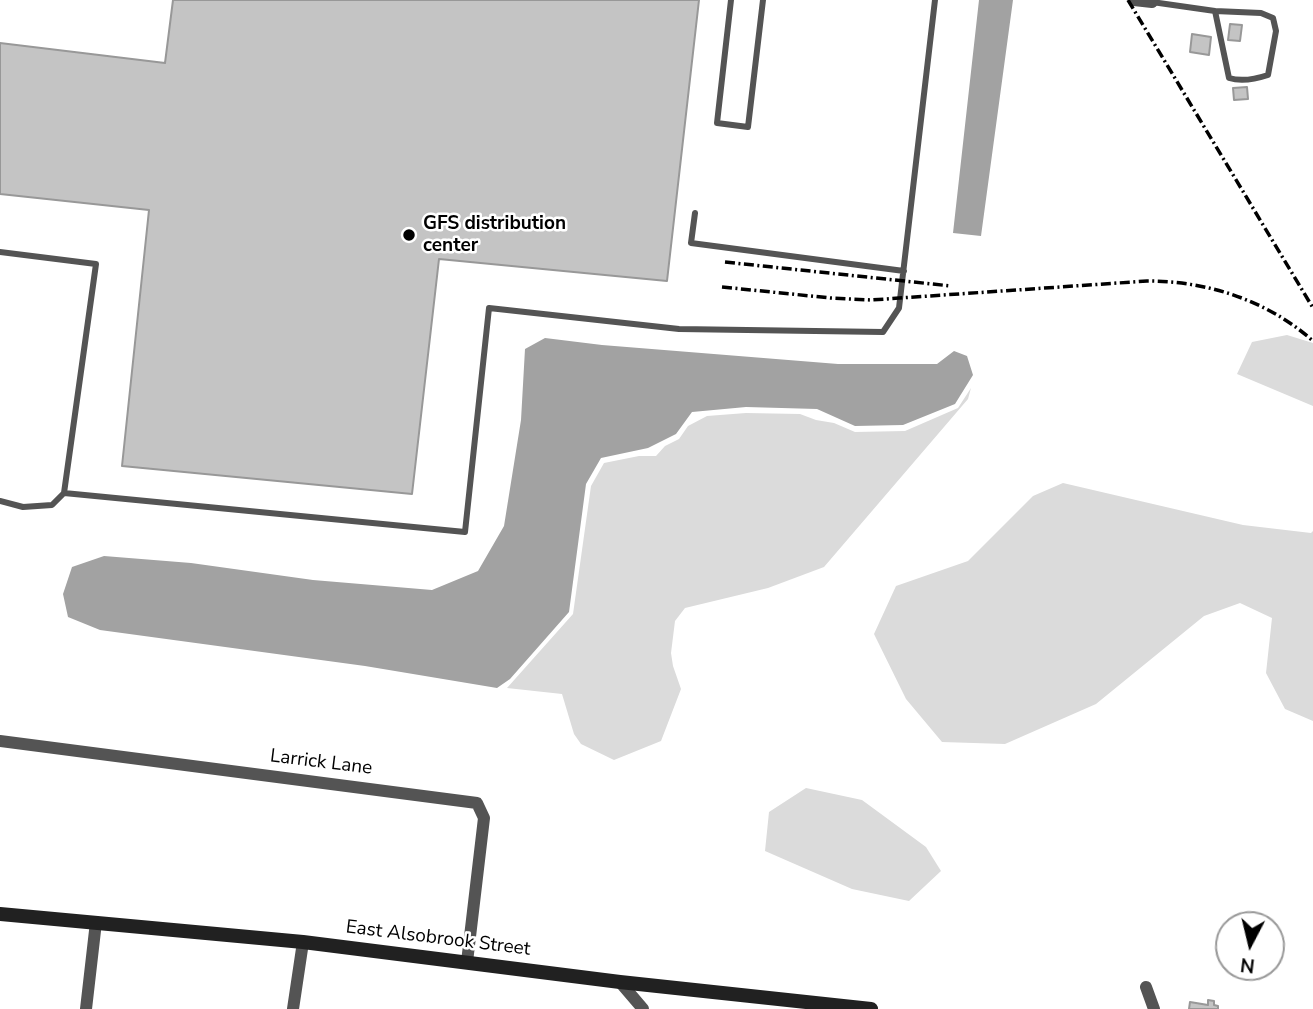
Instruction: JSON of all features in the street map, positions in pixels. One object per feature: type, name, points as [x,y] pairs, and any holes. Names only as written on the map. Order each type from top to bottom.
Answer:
[{"type":"street","points":[[1133,0],[1152,2]]},
{"type":"street","name":"Larrick Lane","points":[[0,741],[477,803],[484,818],[467,962]]},
{"type":"street","name":"East Alsobrook Street","points":[[0,914],[303,942],[620,982],[871,1009]]},
{"type":"street","points":[[86,1009],[96,922]]},
{"type":"street","points":[[293,1009],[303,942]]},
{"type":"street","points":[[620,982],[643,1009]]},
{"type":"street","points":[[1146,986],[1154,1009]]},
{"type":"lane","points":[[731,0],[717,123],[748,127],[763,0]]},
{"type":"lane","points":[[64,493],[465,532],[489,308],[679,328],[883,332],[899,309],[935,0]]},
{"type":"lane","points":[[1152,2],[1214,11],[1261,13],[1273,18],[1276,31],[1268,75],[1247,79],[1229,78],[1214,11]]},
{"type":"lane","points":[[695,213],[691,243],[904,271]]},
{"type":"lane","points":[[0,252],[96,264],[64,493],[52,505],[23,507],[0,501]]},
{"type":"shaded area","points":[[979,0],[1013,0],[981,236],[953,233]]},
{"type":"shaded area","points":[[1287,335],[1313,343],[1313,406],[1237,374],[1252,342]]},
{"type":"shaded area","points":[[545,338],[838,364],[937,364],[954,351],[967,356],[973,375],[955,404],[903,425],[855,426],[817,409],[746,407],[692,412],[676,434],[648,448],[601,458],[586,484],[569,612],[510,679],[497,688],[365,666],[100,630],[68,617],[63,594],[72,567],[104,556],[191,563],[313,580],[432,590],[478,571],[504,526],[521,420],[525,349]]},
{"type":"shaded area","points":[[971,388],[968,399],[824,567],[768,588],[685,608],[675,621],[671,653],[681,689],[661,741],[614,760],[581,744],[574,734],[562,694],[507,688],[573,614],[591,486],[604,463],[639,456],[656,456],[665,446],[679,439],[688,426],[707,416],[746,413],[800,414],[855,432],[905,431],[958,408]]},
{"type":"shaded area","points":[[1063,483],[1243,525],[1311,533],[1313,531],[1313,721],[1285,709],[1266,673],[1272,618],[1240,603],[1204,616],[1096,704],[1005,744],[942,742],[906,699],[874,634],[896,586],[968,561],[1033,496]]},
{"type":"shaded area","points":[[806,788],[862,800],[926,847],[941,871],[909,901],[852,889],[765,851],[769,812]]},
{"type":"building","name":"GFS distribution center","points":[[173,0],[699,0],[667,281],[439,259],[412,494],[122,466],[149,210],[0,194],[0,43],[165,63]]},
{"type":"building","points":[[1230,24],[1242,25],[1240,41],[1228,40]]},
{"type":"building","points":[[1192,34],[1211,37],[1209,55],[1190,52]]},
{"type":"building","points":[[1247,87],[1248,99],[1234,100],[1233,88]]},
{"type":"building","points":[[1208,1000],[1214,1001],[1218,1009],[1189,1009],[1190,1002],[1208,1005]]},
{"type":"railway","points":[[1128,0],[1313,308]]},
{"type":"railway","points":[[725,262],[951,286]]},
{"type":"railway","points":[[722,287],[871,300],[1147,281],[1169,282],[1214,289],[1256,304],[1276,314],[1313,341]]},
{"type":"place","name":"GFS distribution center","points":[[409,235]]}]
